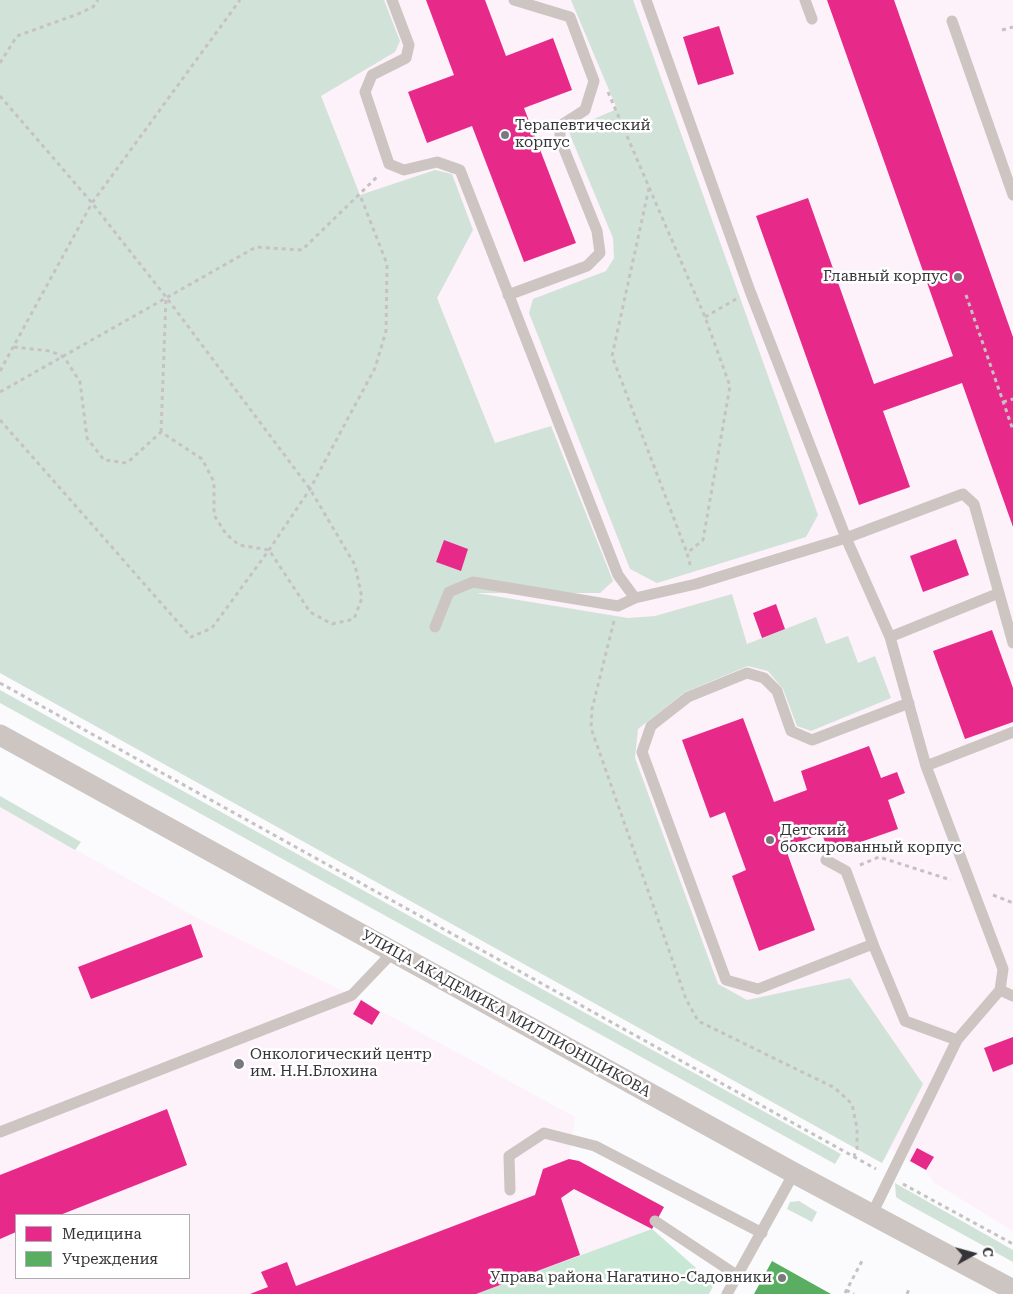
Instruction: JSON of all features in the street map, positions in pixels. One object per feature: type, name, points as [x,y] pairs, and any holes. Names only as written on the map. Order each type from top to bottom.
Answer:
[{"type":"street","name":"УЛИЦА АКАДЕМИКА МИЛЛИОНЩИКОВА","points":[[0,735],[794,1173],[1013,1290]]},
{"type":"lane","points":[[392,0],[409,45],[406,58],[372,75],[365,92],[389,164],[404,170],[437,162],[460,170],[618,575],[635,598]]},
{"type":"lane","points":[[508,295],[587,266],[600,253],[597,232],[560,139],[560,126],[584,110],[594,80],[570,17],[514,0]]},
{"type":"lane","points":[[646,0],[750,291],[846,538],[890,637],[926,766],[1003,969],[1000,990],[957,1040],[872,1214]]},
{"type":"lane","points":[[805,0],[812,19]]},
{"type":"lane","points":[[952,22],[1013,195]]},
{"type":"lane","points":[[435,627],[449,592],[473,582],[618,606],[635,598],[696,584],[846,538],[964,494],[974,504],[1013,643]]},
{"type":"lane","points":[[890,637],[999,593]]},
{"type":"lane","points":[[873,944],[758,989],[726,980],[642,752],[651,726],[688,697],[747,673],[764,678],[777,691],[791,732],[812,740],[909,703]]},
{"type":"lane","points":[[926,766],[1013,732]]},
{"type":"lane","points":[[826,860],[846,871],[873,944],[906,1021],[957,1040]]},
{"type":"lane","points":[[0,1132],[352,995],[394,952]]},
{"type":"lane","points":[[1000,990],[1013,996]]},
{"type":"lane","points":[[510,1190],[509,1156],[544,1133],[595,1146],[762,1233]]},
{"type":"lane","points":[[727,1294],[794,1173]]},
{"type":"lane","points":[[655,1221],[738,1276]]},
{"type":"path","points":[[0,63],[17,36],[78,14],[93,7],[98,0]]},
{"type":"path","points":[[0,371],[92,203],[240,0]]},
{"type":"path","points":[[1002,30],[1013,27]]},
{"type":"path","points":[[606,89],[705,317],[730,386],[703,540],[687,553]]},
{"type":"path","points":[[0,96],[92,203],[166,296],[310,489],[354,565],[362,598],[354,619],[332,624],[310,612],[269,550],[239,545],[226,534],[214,515],[214,482],[202,459],[161,432]]},
{"type":"path","points":[[0,392],[64,357],[166,296],[256,247],[302,250],[360,195],[389,164]]},
{"type":"path","points":[[649,187],[612,356],[687,553],[696,584]]},
{"type":"path","points":[[0,420],[191,637],[212,628],[269,550],[310,489],[375,368],[386,331],[387,264],[360,195]]},
{"type":"path","points":[[705,317],[750,291]]},
{"type":"path","points":[[966,295],[1013,430]]},
{"type":"path","points":[[14,347],[50,351],[64,357],[80,382],[87,438],[104,460],[127,463],[161,432],[166,296]]},
{"type":"path","points":[[1004,402],[1013,399]]},
{"type":"path","points":[[0,683],[1013,1244]]},
{"type":"path","points":[[846,871],[879,857],[972,886],[1013,903]]},
{"type":"path","points":[[854,1294],[845,1292],[862,1261]]},
{"type":"path","points":[[907,1294],[910,1287]]},
{"type":"shaded area","points":[[0,0],[1013,0],[1013,1231],[933,1182],[926,1170],[891,1149],[882,1163],[0,673]]},
{"type":"shaded area","name":"Онкологический центр им. Н.Н.Блохина","points":[[0,807],[201,920],[361,1000],[575,1117],[569,1159],[655,1221],[653,1229],[714,1284],[709,1294],[0,1294]]},
{"type":"green space","points":[[0,0],[384,0],[400,41],[395,52],[321,96],[360,195],[435,170],[452,174],[473,230],[437,298],[495,443],[551,426],[613,581],[600,593],[476,593],[628,618],[655,616],[732,594],[747,644],[816,617],[826,644],[848,636],[858,663],[875,656],[891,698],[811,731],[797,726],[783,689],[768,671],[748,666],[685,692],[638,729],[635,758],[718,984],[747,1000],[850,978],[923,1084],[882,1163],[0,673]]},
{"type":"green space","points":[[571,0],[633,0],[818,515],[806,537],[657,583],[630,569],[529,313],[533,299],[606,271],[614,258],[613,238],[568,130],[617,109]]},
{"type":"green space","points":[[0,690],[841,1154],[835,1164],[0,703]]},
{"type":"green space","points":[[0,796],[81,842],[75,850],[0,807]]},
{"type":"green space","points":[[895,1183],[1013,1250],[1013,1262],[896,1197]]},
{"type":"green space","points":[[799,1201],[817,1212],[812,1222],[787,1209],[790,1202]]},
{"type":"green space","points":[[652,1229],[714,1284],[709,1294],[476,1294]]},
{"type":"building: Медицина","name":"Терапевтический корпус","points":[[426,0],[485,0],[506,56],[553,38],[572,90],[524,108],[576,243],[524,262],[472,126],[427,143],[408,92],[454,75]]},
{"type":"building: Медицина","name":"Главный корпус","points":[[827,0],[894,0],[1013,337],[1013,527],[962,383],[883,411],[910,487],[859,505],[756,216],[808,198],[874,384],[953,356]]},
{"type":"building: Медицина","points":[[719,26],[734,74],[698,85],[683,37]]},
{"type":"building: Медицина","points":[[956,539],[969,575],[923,592],[910,556]]},
{"type":"building: Медицина","points":[[444,540],[468,549],[461,571],[436,562]]},
{"type":"building: Медицина","points":[[776,604],[785,629],[762,638],[753,613]]},
{"type":"building: Медицина","points":[[992,630],[1013,688],[1013,722],[965,739],[933,651]]},
{"type":"building: Медицина","name":"Детский боксированный корпус","points":[[743,718],[774,802],[807,790],[801,771],[869,746],[881,778],[897,772],[905,793],[888,800],[898,829],[829,853],[822,834],[785,847],[815,930],[759,951],[732,876],[746,870],[725,812],[710,818],[682,740]]},
{"type":"building: Медицина","points":[[191,924],[203,957],[91,999],[78,967]]},
{"type":"building: Медицина","points":[[361,1000],[380,1012],[372,1025],[353,1014]]},
{"type":"building: Медицина","points":[[1013,1037],[1013,1064],[993,1072],[984,1048]]},
{"type":"building: Медицина","points":[[167,1109],[187,1165],[63,1214],[15,1214],[15,1232],[0,1239],[0,1175]]},
{"type":"building: Медицина","points":[[917,1148],[934,1157],[926,1170],[910,1161]]},
{"type":"building: Медицина","points":[[569,1159],[579,1161],[664,1207],[652,1229],[574,1189],[561,1198],[580,1255],[476,1294],[250,1294],[268,1287],[261,1272],[287,1262],[296,1286],[535,1195],[543,1169]]},
{"type":"building: Учреждения","name":"Управа района Нагатино-Садовники","points":[[772,1261],[831,1294],[754,1294]]},
{"type":"place","name":"Терапевтический корпус","points":[[505,135]]},
{"type":"place","name":"Главный корпус","points":[[958,277]]},
{"type":"place","name":"Детский боксированный корпус","points":[[770,840]]},
{"type":"place","name":"Онкологический центр им. Н.Н.Блохина","points":[[239,1064]]},
{"type":"place","name":"Управа района Нагатино-Садовники","points":[[782,1278]]}]
